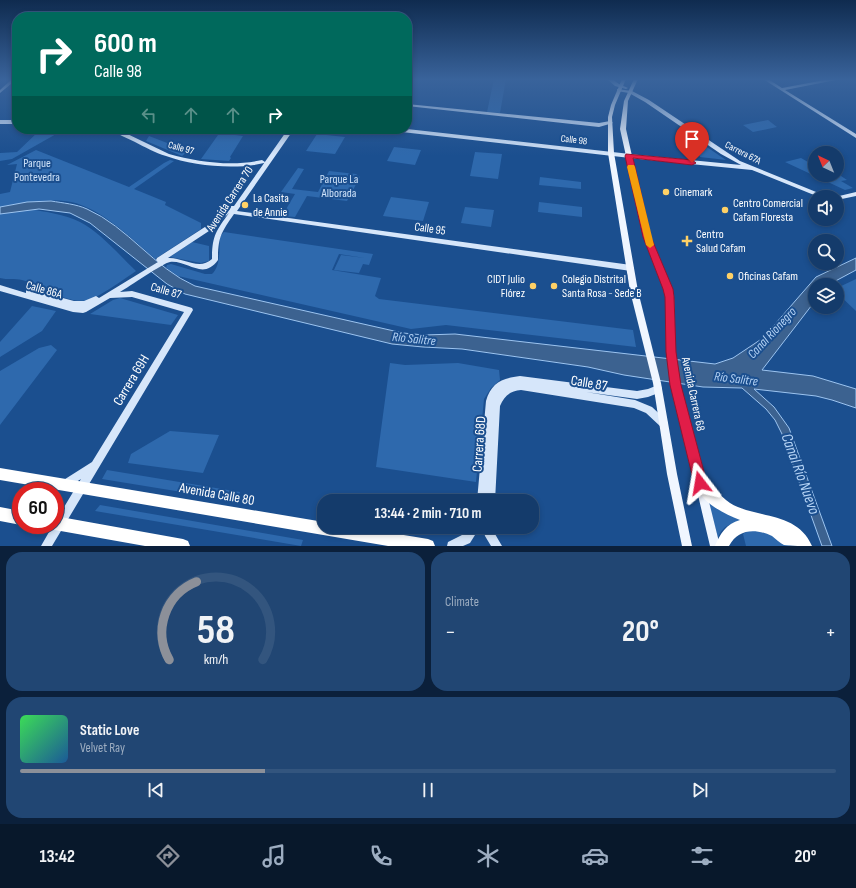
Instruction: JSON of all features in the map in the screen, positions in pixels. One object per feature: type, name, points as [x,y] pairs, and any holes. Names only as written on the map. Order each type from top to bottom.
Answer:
[{"type":"highway","name":"Avenida Calle 80","points":[[0,474],[50,482]]},
{"type":"highway","points":[[700,483],[713,497],[727,508],[780,525],[792,533],[806,546]]},
{"type":"highway","name":"Avenida Calle 80","points":[[64,484],[428,546]]},
{"type":"highway","points":[[0,514],[12,516]]},
{"type":"highway","points":[[64,525],[183,546]]},
{"type":"highway","points":[[722,546],[726,536],[731,530],[738,526],[745,525],[768,528],[790,540],[795,546]]},
{"type":"main road","points":[[613,104],[610,124],[612,153],[634,290],[650,349],[658,386],[672,474],[687,546]]},
{"type":"main road","name":"Avenida Carrera 68","points":[[626,104],[623,126],[628,154],[647,237],[669,293],[671,352],[676,385],[715,546]]},
{"type":"street","name":"Carrera 67A","points":[[652,104],[713,147],[738,162],[808,191]]},
{"type":"street","points":[[806,104],[856,136]]},
{"type":"street","points":[[412,106],[599,125],[610,124]]},
{"type":"street","points":[[0,122],[12,122]]},
{"type":"street","name":"Calle 98","points":[[412,131],[612,153],[729,163],[738,162]]},
{"type":"street","name":"Calle 97","points":[[123,134],[167,156],[176,158],[200,162],[250,164],[262,162]]},
{"type":"street","name":"Avenida Carrera 70","points":[[160,261],[171,260],[201,268],[211,265],[215,260],[215,244],[217,236],[231,210],[257,169],[282,134]]},
{"type":"street","name":"Avenida Carrera 70","points":[[82,307],[137,276],[210,227],[231,210],[287,134]]},
{"type":"street","name":"Calle 98","points":[[628,154],[752,168]]},
{"type":"street","points":[[250,164],[257,169]]},
{"type":"street","points":[[844,196],[854,194]]},
{"type":"street","name":"Calle 95","points":[[231,210],[631,268]]},
{"type":"street","name":"Avenida Carrera 70","points":[[82,307],[105,298],[137,276]]},
{"type":"street","name":"Calle 87","points":[[136,295],[131,288],[137,276]]},
{"type":"street","name":"Calle 86A","points":[[0,284],[82,307]]},
{"type":"street","points":[[126,285],[125,290],[127,293]]},
{"type":"street","name":"Calle 86A","points":[[0,288],[73,309],[82,307]]},
{"type":"street","name":"Calle 87","points":[[105,298],[127,293],[189,310]]},
{"type":"street","name":"Carrera 69H","points":[[64,514],[97,464],[189,310]]},
{"type":"street","name":"Calle 87","points":[[499,392],[504,384],[520,380],[637,395],[648,393],[658,386]]},
{"type":"street","name":"Calle 87","points":[[499,392],[521,386],[635,404],[649,410],[664,425]]},
{"type":"street","name":"Carrera 68D","points":[[483,494],[490,401],[499,392]]},
{"type":"street","name":"Carrera 68D","points":[[490,494],[495,410],[499,392]]},
{"type":"street","name":"Carrera 69H","points":[[64,483],[97,464]]},
{"type":"street","name":"Carrera 69H","points":[[46,546],[52,534]]},
{"type":"street","points":[[452,546],[466,540],[470,534]]},
{"type":"street","points":[[490,534],[497,546]]},
{"type":"green space","points":[[489,104],[502,104],[500,113],[487,112]]},
{"type":"green space","points":[[768,120],[777,127],[753,132],[743,125]]},
{"type":"green space","points":[[36,134],[56,134],[12,159],[0,161],[0,153],[17,152]]},
{"type":"green space","points":[[202,134],[236,134],[235,135],[243,136],[229,161],[201,159],[218,135]]},
{"type":"green space","points":[[317,134],[345,137],[335,154],[306,151]]},
{"type":"green space","points":[[149,136],[188,151],[182,156],[146,141]]},
{"type":"green space","points":[[692,137],[726,160],[700,157]]},
{"type":"green space","points":[[394,147],[421,150],[415,165],[387,161]]},
{"type":"green space","name":"Parque Pontevedra","points":[[36,150],[129,187],[164,163],[170,160],[174,161],[134,189],[166,202],[165,205],[201,223],[201,229],[155,259],[116,225],[105,217],[82,205],[71,202],[53,201],[0,207],[0,194],[10,192],[17,164],[7,165]]},
{"type":"green space","points":[[475,152],[502,154],[498,179],[470,176]]},
{"type":"green space","points":[[801,158],[808,162],[808,173],[785,162]]},
{"type":"green space","name":"Parque La Alborada","points":[[298,168],[304,169],[292,189],[318,192],[329,171],[356,174],[360,177],[347,201],[307,196],[295,217],[282,216],[295,194],[281,192]]},
{"type":"green space","points":[[540,177],[581,182],[581,189],[539,185]]},
{"type":"green space","points":[[828,182],[843,182],[853,188],[845,190]]},
{"type":"green space","points":[[391,197],[429,202],[423,221],[383,216]]},
{"type":"green space","points":[[539,202],[582,207],[582,217],[538,212]]},
{"type":"green space","points":[[465,207],[494,210],[491,227],[461,223]]},
{"type":"green space","points":[[29,209],[61,215],[74,219],[87,226],[102,238],[136,271],[99,295],[89,300],[81,301],[63,297],[22,280],[0,278],[0,214]]},
{"type":"green space","points":[[224,232],[373,254],[369,265],[363,264],[359,273],[334,270],[341,255],[365,258],[339,254],[332,270],[381,278],[375,296],[379,299],[633,330],[636,347],[446,325],[411,329],[178,276],[166,268],[167,265],[171,264],[205,274],[212,274],[215,271],[218,262],[220,236]]},
{"type":"green space","points":[[192,242],[209,246],[209,261],[201,263],[170,257]]},
{"type":"green space","points":[[856,279],[856,311],[844,300],[844,285]]},
{"type":"green space","points":[[120,298],[178,315],[171,325],[90,314],[113,300]]},
{"type":"green space","points":[[32,306],[56,311],[42,331],[0,357],[0,342]]},
{"type":"green space","points":[[51,345],[57,350],[0,425],[0,371],[39,348]]},
{"type":"green space","points":[[390,363],[405,365],[458,363],[499,370],[500,380],[491,388],[484,399],[476,482],[376,467]]},
{"type":"green space","points":[[170,431],[219,435],[203,473],[128,463],[131,454]]},
{"type":"green space","points":[[107,470],[240,492],[237,501],[102,479]]},
{"type":"green space","points":[[706,493],[750,521],[735,523],[727,526],[720,533],[718,538]]},
{"type":"green space","points":[[100,505],[303,540],[301,546],[95,511]]},
{"type":"green space","points":[[750,529],[778,536],[790,546],[746,546],[743,534]]},
{"type":"water","points":[[51,201],[87,209],[115,226],[167,269],[195,286],[403,333],[424,335],[455,334],[715,364],[733,358],[763,338],[808,286],[808,310],[762,370],[813,376],[856,389],[856,408],[816,396],[754,389],[774,407],[789,428],[832,546],[822,546],[782,434],[775,420],[766,409],[742,388],[703,387],[624,375],[588,367],[462,349],[392,344],[185,294],[167,284],[90,223],[70,213],[39,209],[0,214],[0,207],[27,202]]},
{"type":"water","points":[[856,258],[856,270],[841,278],[815,278],[831,270],[844,270],[844,264]]},
{"type":"slow traffic","points":[[631,167],[650,245]]},
{"type":"place","name":"Cinemark","points":[[666,192]]},
{"type":"place","name":"La Casita de Annie","points":[[245,205]]},
{"type":"place","name":"Centro Comercial Cafam Floresta","points":[[725,210]]},
{"type":"place","name":"Centro Salud Cafam","points":[[687,241]]},
{"type":"place","name":"Oficinas Cafam","points":[[730,276]]},
{"type":"place","name":"CIDT Julio Flórez","points":[[533,286]]},
{"type":"place","name":"Colegio Distrital Santa Rosa - Sede B","points":[[554,286]]},
{"type":"route","points":[[692,163],[628,156],[647,237],[662,272],[670,297],[671,352],[676,385],[700,483]]},
{"type":"water label","name":"Canal Rionegro","points":[[772,333]]},
{"type":"water label","name":"Río Salitre","points":[[414,339]]},
{"type":"water label","name":"Río Salitre","points":[[736,379]]},
{"type":"water label","name":"Canal Río Nuevo","points":[[800,474]]}]
